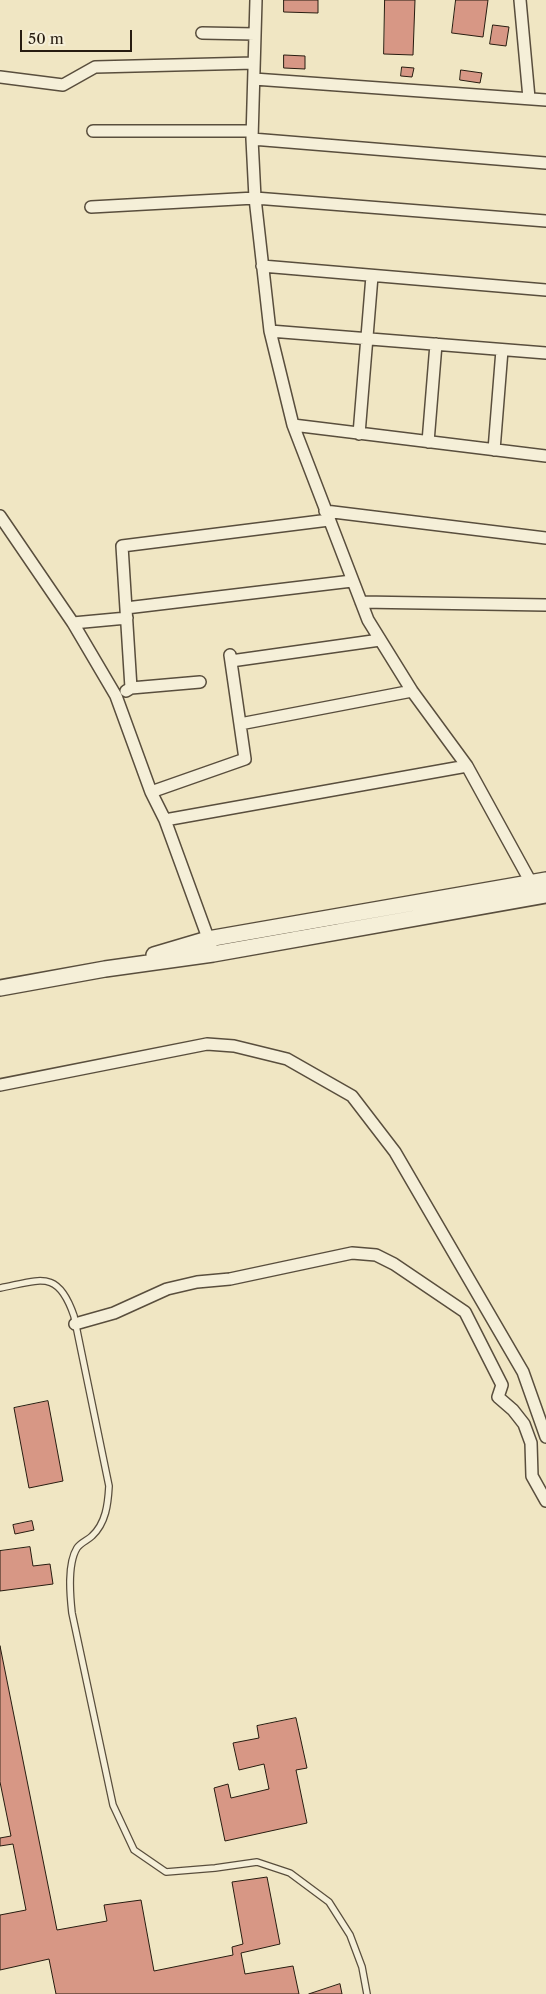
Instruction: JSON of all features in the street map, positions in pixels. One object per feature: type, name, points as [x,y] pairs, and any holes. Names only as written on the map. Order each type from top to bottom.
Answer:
[{"type":"street","points":[[0,988],[105,969],[213,954],[543,895],[538,881],[467,766],[412,691],[368,620],[293,425],[270,331],[255,198],[252,135],[256,0]]},
{"type":"street","points":[[520,0],[529,98]]},
{"type":"street","points":[[202,32],[255,34]]},
{"type":"street","points":[[0,77],[63,85],[95,67],[254,63]]},
{"type":"street","points":[[254,79],[546,100]]},
{"type":"street","points":[[93,131],[252,135],[546,163]]},
{"type":"street","points":[[92,207],[255,198],[546,222]]},
{"type":"street","points":[[262,266],[546,290]]},
{"type":"street","points":[[359,434],[372,276]]},
{"type":"street","points":[[270,331],[546,353]]},
{"type":"street","points":[[428,442],[436,344]]},
{"type":"street","points":[[494,450],[502,350]]},
{"type":"street","points":[[293,425],[546,456]]},
{"type":"street","points":[[0,516],[73,623],[116,696],[151,792],[165,820],[213,954]]},
{"type":"street","points":[[131,688],[122,546],[327,516],[546,538]]},
{"type":"street","points":[[73,623],[126,613],[352,581]]},
{"type":"street","points":[[361,602],[546,605]]},
{"type":"street","points":[[151,792],[245,759],[230,658],[380,640]]},
{"type":"street","points":[[116,696],[131,688],[200,682]]},
{"type":"street","points":[[240,724],[412,691]]},
{"type":"street","points":[[165,820],[467,766]]},
{"type":"street","points":[[105,969],[208,938],[538,881]]},
{"type":"street","points":[[0,1085],[207,1044],[234,1046],[287,1059],[352,1096],[395,1152],[523,1372],[546,1437]]},
{"type":"street","points":[[75,1324],[114,1313],[167,1290],[197,1282],[230,1279],[352,1253],[376,1255],[394,1264],[465,1312],[502,1385],[498,1397],[513,1410],[524,1424],[530,1443],[532,1476],[546,1502]]},
{"type":"lane","points":[[0,1288],[33,1281],[52,1282],[64,1292],[70,1303],[109,1486],[107,1510],[103,1520],[94,1535],[77,1548],[71,1572],[72,1613],[112,1805],[134,1850],[166,1872],[257,1862],[290,1873],[329,1902],[350,1935],[362,1967],[367,1994]]},
{"type":"building","points":[[284,0],[318,0],[318,13],[284,12]]},
{"type":"building","points":[[385,0],[415,0],[413,55],[384,54]]},
{"type":"building","points":[[456,0],[488,0],[483,37],[452,33]]},
{"type":"building","points":[[493,25],[509,27],[506,46],[490,44]]},
{"type":"building","points":[[284,55],[305,56],[305,69],[284,68]]},
{"type":"building","points":[[402,67],[414,68],[412,77],[401,76]]},
{"type":"building","points":[[461,70],[482,73],[480,83],[460,80]]},
{"type":"building","points":[[48,1401],[63,1481],[29,1488],[14,1408]]},
{"type":"building","points":[[32,1521],[34,1530],[15,1534],[13,1525]]},
{"type":"building","points":[[30,1547],[33,1566],[50,1564],[53,1584],[0,1591],[0,1551]]},
{"type":"building","points":[[0,1646],[57,1930],[107,1921],[104,1905],[141,1900],[154,1971],[233,1955],[232,1947],[243,1944],[232,1882],[267,1877],[280,1944],[241,1953],[245,1974],[293,1966],[299,1994],[56,1994],[49,1959],[0,1970],[0,1915],[26,1910],[13,1844],[0,1846],[0,1838],[11,1836],[0,1782]]},
{"type":"building","points":[[296,1718],[307,1768],[296,1770],[307,1823],[225,1841],[214,1788],[228,1784],[231,1798],[269,1789],[264,1764],[239,1770],[233,1743],[259,1738],[257,1726]]},
{"type":"building","points":[[340,1984],[342,1994],[309,1994]]}]
